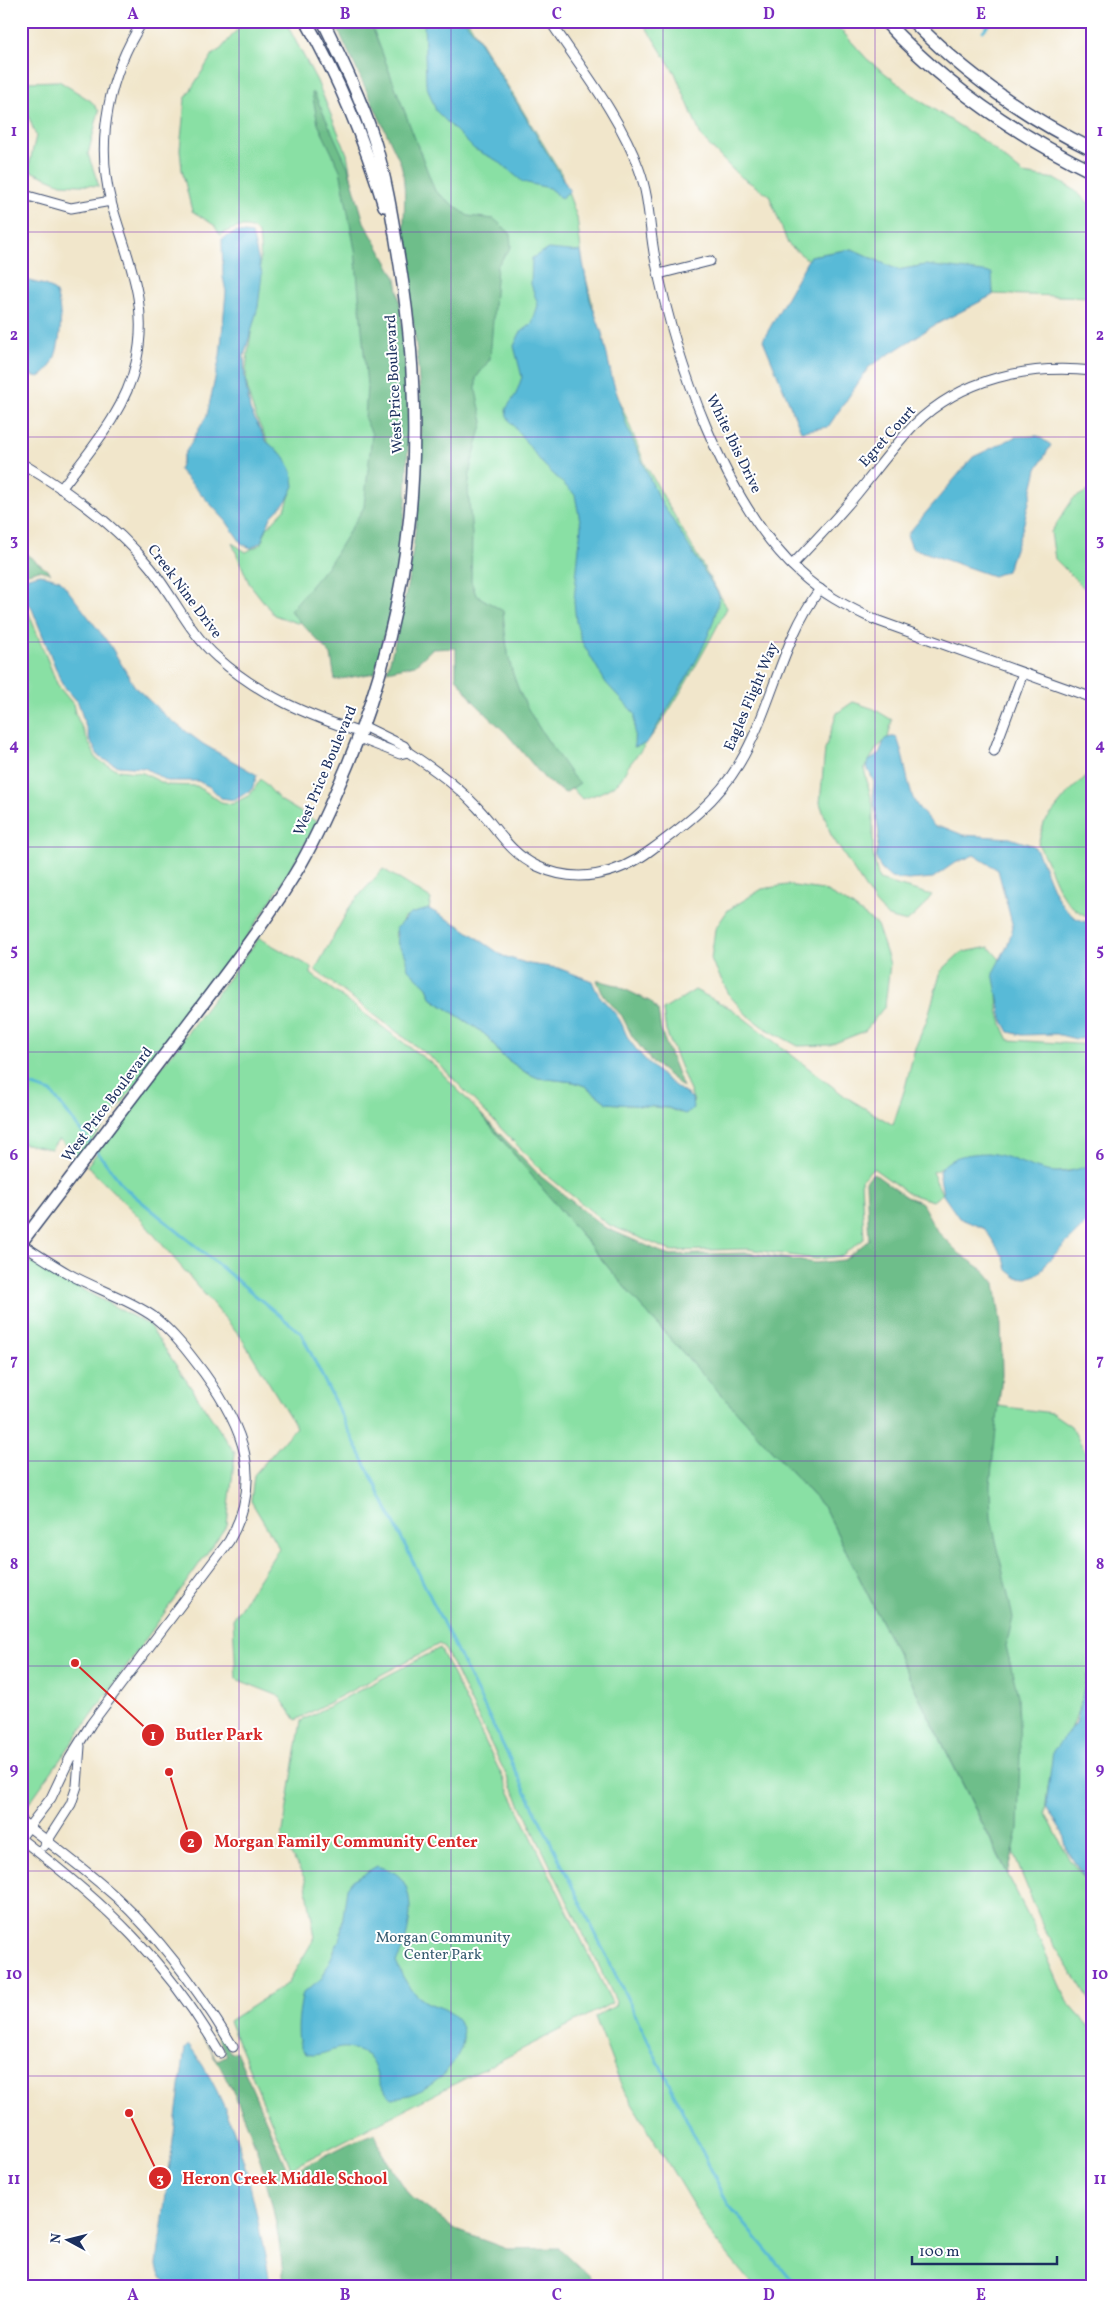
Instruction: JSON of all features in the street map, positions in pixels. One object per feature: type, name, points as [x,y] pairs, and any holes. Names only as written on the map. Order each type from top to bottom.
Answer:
[{"type":"main road","points":[[885,21],[925,60],[978,104],[1039,144],[1093,172]]},
{"type":"main road","points":[[913,21],[960,65],[994,91],[1053,129],[1093,150]]},
{"type":"street","points":[[61,489],[122,404],[133,375],[139,348],[141,319],[139,295],[111,200],[104,147],[109,103],[120,63],[144,21]]},
{"type":"street","name":"West Price Boulevard","points":[[306,21],[339,87],[361,138],[398,252]]},
{"type":"street","name":"West Price Boulevard","points":[[21,1244],[238,958],[303,860],[331,806],[361,732],[380,675],[399,601],[412,502],[415,418],[413,368],[407,310],[388,193],[374,142],[355,90],[323,21]]},
{"type":"street","name":"White Ibis Drive","points":[[550,21],[612,115],[635,159],[648,198],[659,274],[687,376],[710,435],[730,476],[752,514],[777,549],[820,589],[850,608],[1093,698]]},
{"type":"street","points":[[21,194],[55,206],[71,208],[111,200]]},
{"type":"street","points":[[659,274],[710,261]]},
{"type":"street","name":"Egret Court","points":[[792,565],[835,520],[914,426],[946,401],[977,383],[1017,372],[1055,368],[1093,371]]},
{"type":"street","name":"Creek Nine Drive","points":[[21,463],[61,489],[104,522],[136,552],[156,576],[181,615],[201,641],[234,672],[272,698],[305,713],[361,732]]},
{"type":"street","name":"Eagles Flight Way","points":[[361,732],[404,746],[408,752],[435,770],[464,794],[481,811],[504,841],[529,862],[549,871],[572,876],[594,875],[618,870],[640,858],[681,828],[707,805],[725,785],[748,746],[800,619],[820,589]]},
{"type":"street","points":[[994,751],[1023,673]]},
{"type":"street","points":[[21,1244],[69,1274],[144,1311],[172,1333],[196,1363],[230,1413],[241,1436],[247,1461],[245,1502],[236,1529],[82,1738],[51,1798],[25,1824],[21,1838],[82,1886],[134,1935],[159,1963],[204,2026],[220,2053]]},
{"type":"street","points":[[39,1853],[71,1804],[76,1786],[77,1760],[82,1738]]},
{"type":"street","points":[[25,1824],[92,1876],[144,1925],[171,1956],[216,2018],[233,2047]]},
{"type":"green space","points":[[249,21],[285,21],[317,81],[347,154],[356,204],[381,549],[323,612],[297,623],[274,615],[249,583],[232,543],[246,552],[261,544],[267,528],[285,509],[293,487],[260,426],[248,393],[246,377],[247,360],[259,272],[259,239],[256,231],[247,227],[238,228],[220,235],[214,225],[192,211],[182,170],[180,149],[185,99],[213,54],[221,49],[241,25]]},
{"type":"green space","points":[[334,21],[370,21],[435,191],[468,216],[494,219],[510,233],[511,247],[497,266],[490,359],[476,378],[476,391],[483,422],[471,465],[468,490],[472,534],[471,581],[476,595],[503,611],[510,663],[520,693],[541,730],[573,777],[580,783],[565,793],[545,779],[507,734],[474,702],[456,677],[456,648],[432,649],[415,665],[387,671],[397,634],[412,558],[421,443],[416,340],[404,258],[405,200],[401,164]]},
{"type":"green space","points":[[365,21],[468,21],[561,173],[577,217],[583,266],[611,379],[645,464],[727,608],[670,709],[658,728],[628,766],[621,779],[605,791],[582,799],[552,766],[471,593],[443,216]]},
{"type":"green space","points":[[642,21],[833,21],[867,59],[919,100],[985,142],[1023,174],[1055,179],[1073,189],[1093,207],[1093,297],[993,294],[992,281],[925,265],[898,270],[852,249],[810,256],[808,260],[788,244],[769,195],[738,175],[702,138],[675,73]]},
{"type":"green space","points":[[59,81],[91,101],[99,111],[88,154],[99,186],[61,184],[28,170],[36,136],[28,115],[21,114],[21,84],[26,82]]},
{"type":"green space","points":[[312,93],[314,93],[348,167],[364,222],[396,278],[401,311],[409,418],[406,502],[393,600],[375,673],[335,680],[331,655],[290,611],[330,563],[364,507],[372,434],[365,419],[367,386],[355,250],[340,170],[318,124]]},
{"type":"green space","points":[[1093,488],[1093,597],[1055,559],[1051,532],[1073,499]]},
{"type":"green space","points":[[21,550],[51,573],[39,570],[21,575]]},
{"type":"green space","points":[[21,603],[27,609],[58,686],[73,704],[75,713],[97,760],[118,770],[143,773],[167,785],[197,786],[221,802],[232,804],[250,795],[261,779],[280,800],[317,822],[292,867],[235,953],[174,1036],[79,1158],[59,1139],[51,1149],[21,1143]]},
{"type":"green space","points":[[853,702],[874,709],[892,720],[888,738],[877,748],[864,769],[873,805],[873,854],[879,880],[932,895],[907,922],[888,917],[875,903],[831,835],[820,803],[825,749],[837,713]]},
{"type":"green space","points":[[1093,770],[1093,919],[1080,913],[1064,897],[1038,844],[1044,823],[1070,791]]},
{"type":"green space","points":[[383,869],[431,899],[429,909],[404,918],[395,933],[398,945],[406,956],[406,962],[427,987],[432,999],[478,1029],[489,1038],[501,1055],[525,1072],[539,1078],[574,1082],[585,1086],[607,1103],[668,1108],[680,1113],[694,1101],[666,1031],[663,1010],[695,990],[732,1009],[846,1097],[893,1125],[915,1048],[927,1020],[941,971],[960,953],[989,947],[1003,963],[998,983],[997,1002],[1001,1021],[1009,1040],[1093,1045],[1093,1168],[1050,1173],[952,1164],[932,1172],[942,1194],[933,1201],[909,1194],[873,1168],[861,1180],[864,1239],[841,1256],[816,1259],[748,1249],[671,1251],[607,1224],[543,1172],[438,1063],[315,970],[351,905]]},
{"type":"green space","points":[[787,885],[823,890],[852,906],[877,925],[890,964],[885,1006],[865,1031],[830,1045],[798,1046],[763,1027],[747,1015],[730,996],[711,960],[715,929],[728,910],[762,889]]},
{"type":"green space","points":[[259,938],[311,967],[311,974],[435,1066],[477,1110],[638,1303],[825,1509],[1034,1927],[1067,2002],[1093,2031],[1093,2287],[754,2287],[713,2238],[622,2087],[595,2017],[615,2006],[616,2001],[444,1647],[439,1644],[296,1720],[279,1696],[236,1679],[233,1619],[279,1548],[251,1501],[254,1475],[296,1427],[241,1337],[138,1216],[87,1166]]},
{"type":"green space","points":[[597,980],[616,985],[651,1002],[658,1011],[661,1031],[683,1087],[652,1062],[632,1036],[622,1016],[603,995]]},
{"type":"green space","points":[[477,1110],[539,1175],[604,1227],[668,1255],[748,1253],[815,1263],[844,1260],[869,1240],[866,1181],[873,1173],[906,1197],[921,1202],[937,1231],[960,1254],[985,1271],[995,1283],[1001,1325],[1002,1375],[990,1485],[991,1518],[1013,1618],[1006,1646],[1018,1696],[1020,1753],[1018,1830],[1008,1874],[825,1509],[638,1303]]},
{"type":"green space","points":[[29,1261],[149,1325],[235,1453],[227,1525],[27,1806],[21,1802],[21,1271]]},
{"type":"green space","points":[[991,1405],[1052,1413],[1071,1426],[1093,1466],[1093,1676],[1085,1689],[1074,1722],[1054,1768],[1048,1787],[1045,1812],[1069,1859],[1087,1881],[1093,1902],[1093,2005],[1045,1931],[1014,1855],[1008,1829],[983,1513]]},
{"type":"green space","name":"Morgan Community Center Park","points":[[440,1648],[612,2003],[291,2168],[229,2021],[288,1983],[315,1937],[305,1879],[282,1838],[301,1721]]},
{"type":"green space","points":[[218,2032],[231,2053],[236,2051],[288,2172],[293,2172],[352,2142],[375,2133],[382,2153],[410,2196],[458,2231],[507,2249],[559,2248],[592,2279],[596,2287],[284,2287],[276,2222],[259,2158],[235,2096],[203,2038],[218,2060],[227,2055],[215,2033]]},
{"type":"water","points":[[424,21],[465,21],[475,34],[570,191],[561,198],[549,188],[523,182],[498,161],[474,149],[436,111],[426,84]]},
{"type":"water","points":[[236,232],[252,234],[262,274],[258,307],[244,356],[245,379],[250,410],[266,441],[285,457],[292,472],[294,486],[287,500],[271,517],[261,542],[251,548],[242,544],[226,521],[179,470],[184,455],[207,415],[220,356],[226,292],[223,277],[222,239]]},
{"type":"water","points":[[548,249],[581,252],[590,300],[602,333],[612,378],[627,427],[657,495],[719,595],[710,631],[683,684],[645,744],[634,747],[635,714],[606,683],[582,642],[576,622],[574,601],[581,526],[575,495],[542,463],[507,417],[506,409],[516,394],[522,377],[514,346],[520,333],[532,324],[538,305],[531,284],[532,258]]},
{"type":"water","points":[[852,249],[898,270],[925,265],[992,273],[993,295],[933,326],[869,367],[828,427],[801,431],[763,340],[810,256]]},
{"type":"water","points":[[21,279],[45,285],[55,291],[58,300],[60,325],[57,351],[47,371],[39,377],[21,373]]},
{"type":"water","points":[[1038,436],[1051,445],[1037,469],[1023,527],[1007,571],[993,576],[912,548],[907,535],[973,457],[1015,437]]},
{"type":"water","points":[[40,574],[60,580],[110,645],[135,687],[168,718],[203,744],[257,775],[252,789],[235,800],[221,798],[210,787],[198,781],[167,781],[145,768],[118,766],[99,757],[90,740],[78,702],[62,684],[31,606],[21,597],[21,585],[24,578]]},
{"type":"water","points":[[896,737],[898,741],[915,802],[935,827],[943,827],[963,835],[1010,838],[1034,846],[1055,893],[1066,910],[1074,917],[1093,924],[1093,1038],[1076,1039],[1056,1034],[1022,1035],[1009,1032],[1002,1019],[993,973],[1008,944],[1013,927],[998,870],[974,855],[953,864],[933,878],[908,880],[891,878],[881,869],[876,858],[879,834],[873,792],[874,782],[867,767],[869,761],[879,754],[885,739]]},
{"type":"water","points":[[429,909],[460,926],[503,956],[529,964],[558,968],[592,981],[601,998],[619,1019],[629,1040],[636,1049],[658,1072],[692,1098],[693,1109],[685,1114],[668,1108],[607,1103],[585,1086],[574,1082],[538,1078],[525,1072],[501,1055],[489,1038],[478,1029],[432,999],[427,987],[408,969],[406,956],[398,945],[396,928],[410,914]]},
{"type":"water","points":[[996,1154],[1053,1172],[1070,1171],[1093,1165],[1093,1217],[1046,1263],[1040,1273],[1027,1278],[1016,1277],[1007,1270],[1004,1258],[985,1229],[959,1218],[943,1195],[939,1171],[944,1166],[960,1156]]},
{"type":"water","points":[[1093,1669],[1093,1900],[1085,1878],[1067,1851],[1063,1833],[1046,1806],[1053,1751],[1076,1723],[1087,1675]]},
{"type":"water","points":[[377,1866],[395,1873],[403,1881],[408,1891],[410,1916],[408,1929],[401,1953],[396,1962],[406,1982],[417,1995],[428,2003],[446,2010],[454,2016],[463,2030],[462,2046],[459,2054],[443,2075],[423,2089],[408,2095],[392,2098],[381,2087],[374,2064],[364,2054],[348,2048],[312,2055],[305,2053],[301,2047],[298,2028],[303,1993],[322,1978],[340,1938],[347,1888],[353,1880]]},
{"type":"water","points":[[189,2045],[216,2089],[236,2137],[256,2212],[268,2268],[270,2287],[215,2288],[184,2286],[165,2281],[158,2271],[157,2264],[185,2048]]},
{"type":"waterway","points":[[983,31],[992,21]]},
{"type":"waterway","points":[[21,1082],[51,1092],[125,1188],[301,1333],[728,2204],[797,2287]]},
{"type":"place","name":"Butler Park","points":[[75,1663]]},
{"type":"place","name":"Morgan Family Community Center","points":[[169,1772]]},
{"type":"place","name":"Heron Creek Middle School","points":[[129,2113]]}]
